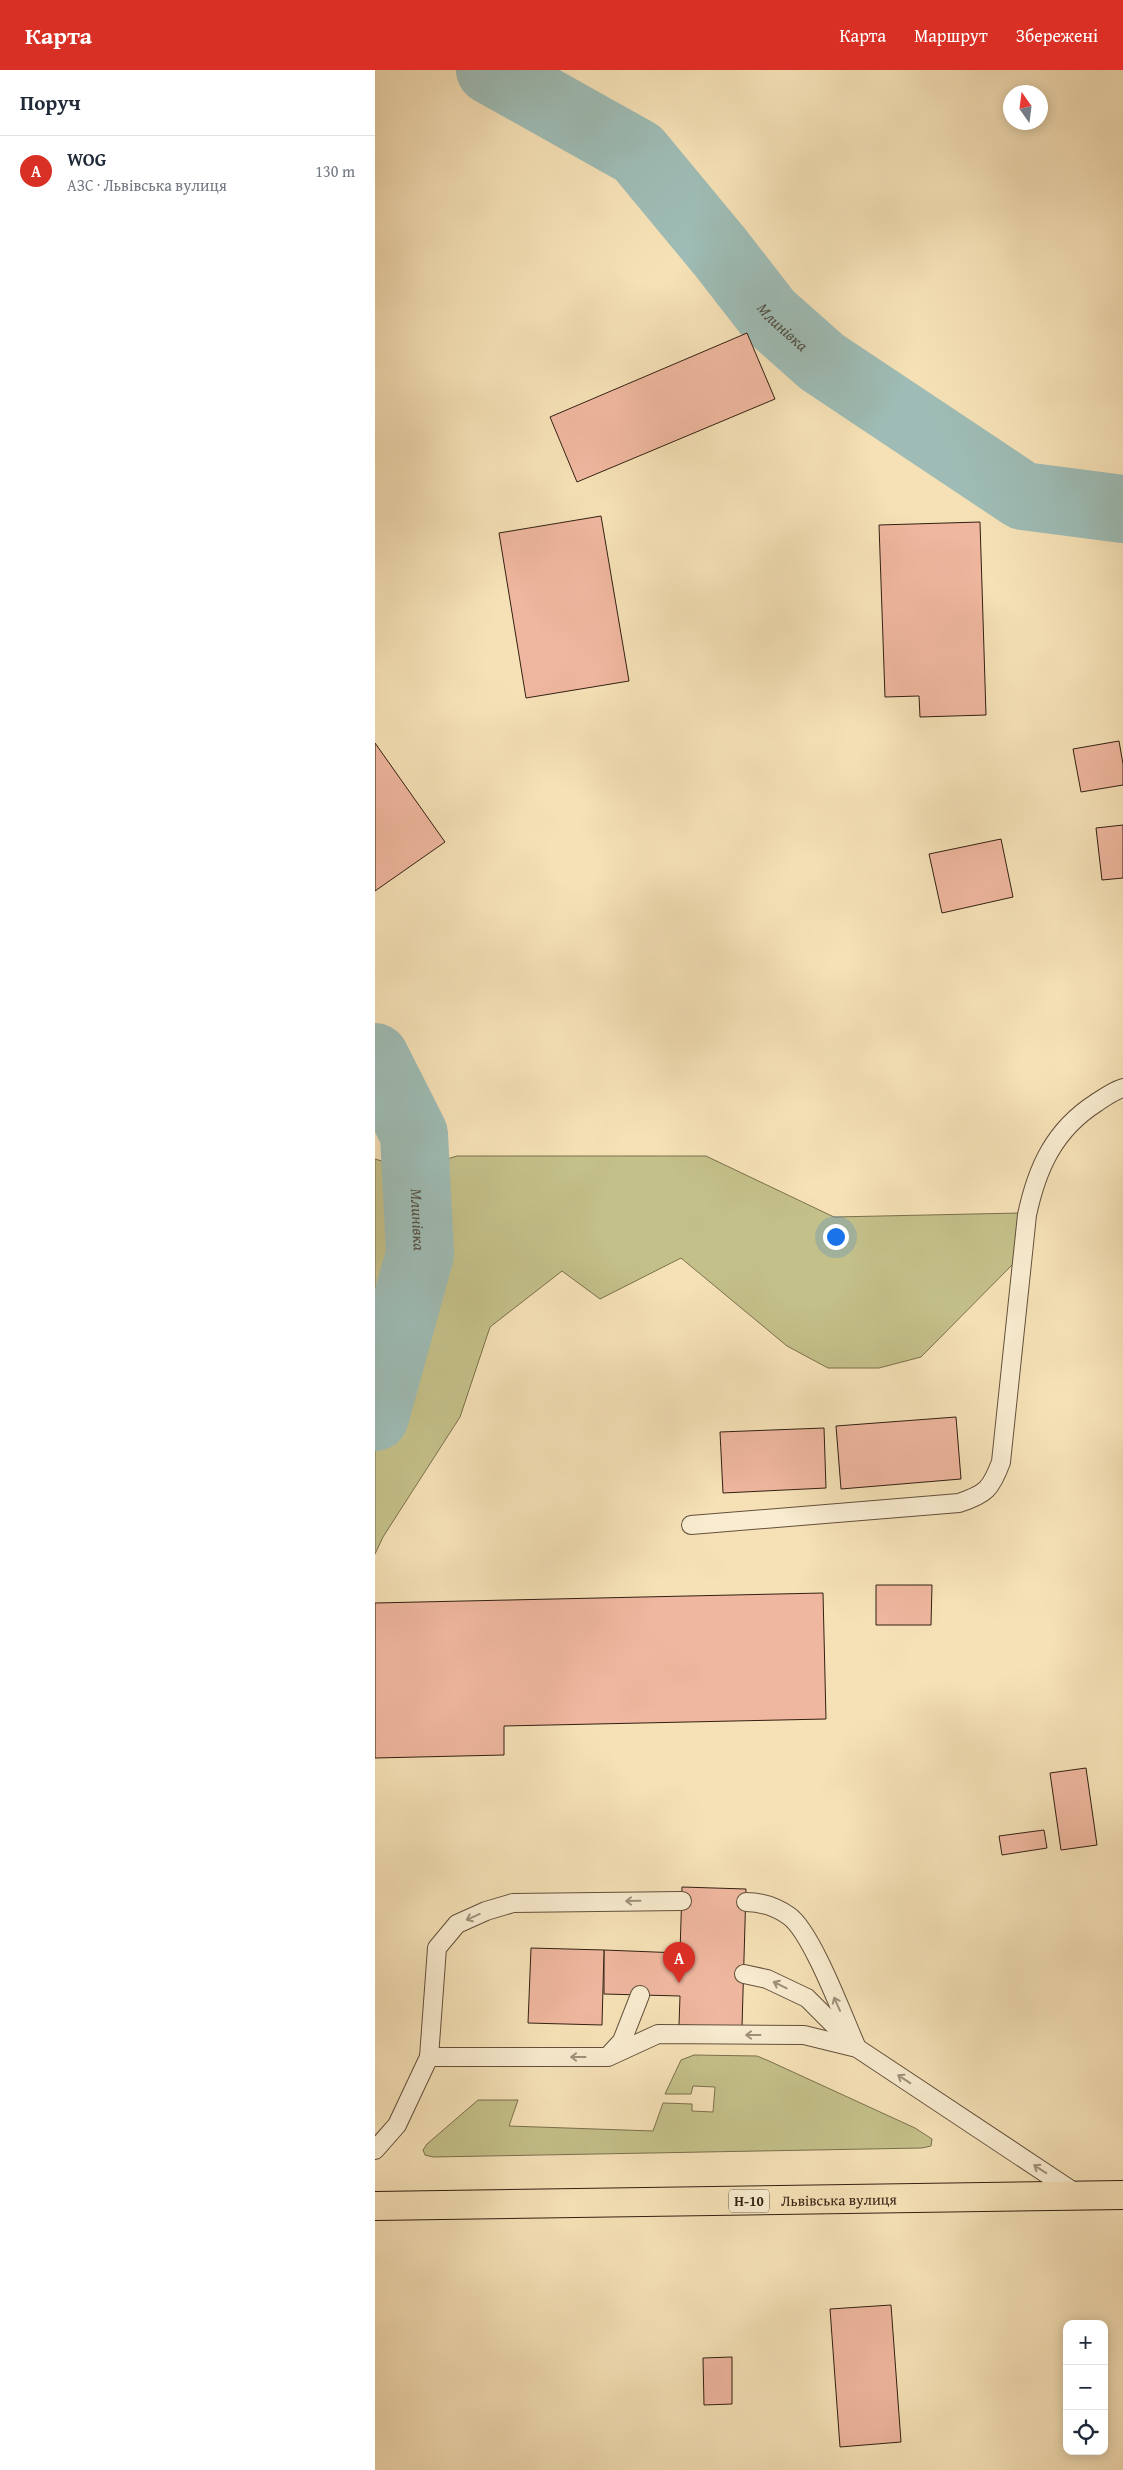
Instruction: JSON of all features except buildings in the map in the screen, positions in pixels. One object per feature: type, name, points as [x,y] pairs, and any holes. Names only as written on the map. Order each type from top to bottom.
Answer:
[{"type":"main road","name":"Львівська вулиця","points":[[375,2206],[1123,2195]]},
{"type":"lane","points":[[691,1525],[959,1503],[979,1496],[994,1482],[1001,1462],[1027,1216],[1033,1186],[1044,1158],[1056,1138],[1081,1112],[1123,1088]]},
{"type":"lane","points":[[375,2150],[397,2125],[429,2057],[437,1948],[457,1924],[486,1911],[513,1904],[682,1901]]},
{"type":"lane","points":[[746,1902],[761,1902],[790,1916],[810,1941],[857,2048]]},
{"type":"lane","points":[[744,1974],[767,1979],[807,1998],[857,2048],[1080,2196]]},
{"type":"lane","points":[[608,2057],[622,2041],[640,1995]]},
{"type":"lane","points":[[429,2057],[608,2057],[658,2034],[804,2036],[857,2048]]},
{"type":"shaded area","points":[[457,1156],[706,1156],[834,1217],[1020,1213],[1017,1260],[921,1357],[879,1368],[828,1368],[787,1346],[681,1258],[600,1299],[562,1271],[490,1327],[460,1417],[383,1537],[375,1554],[375,1159],[411,1170]]},
{"type":"shaded area","points":[[694,2055],[757,2056],[915,2128],[932,2139],[931,2146],[922,2148],[433,2157],[425,2155],[423,2150],[427,2144],[478,2100],[518,2100],[509,2126],[653,2131],[663,2103],[692,2104],[692,2111],[713,2112],[715,2087],[693,2086],[691,2094],[665,2094],[681,2060]]},
{"type":"waterway","name":"Млинівка","points":[[490,70],[638,153],[720,252],[769,315],[822,362],[1023,496],[1123,509]]},
{"type":"waterway","name":"Млинівка","points":[[375,1057],[414,1134],[420,1254],[375,1417]]},
{"type":"place","name":"WOG","points":[[679,1983]]}]
